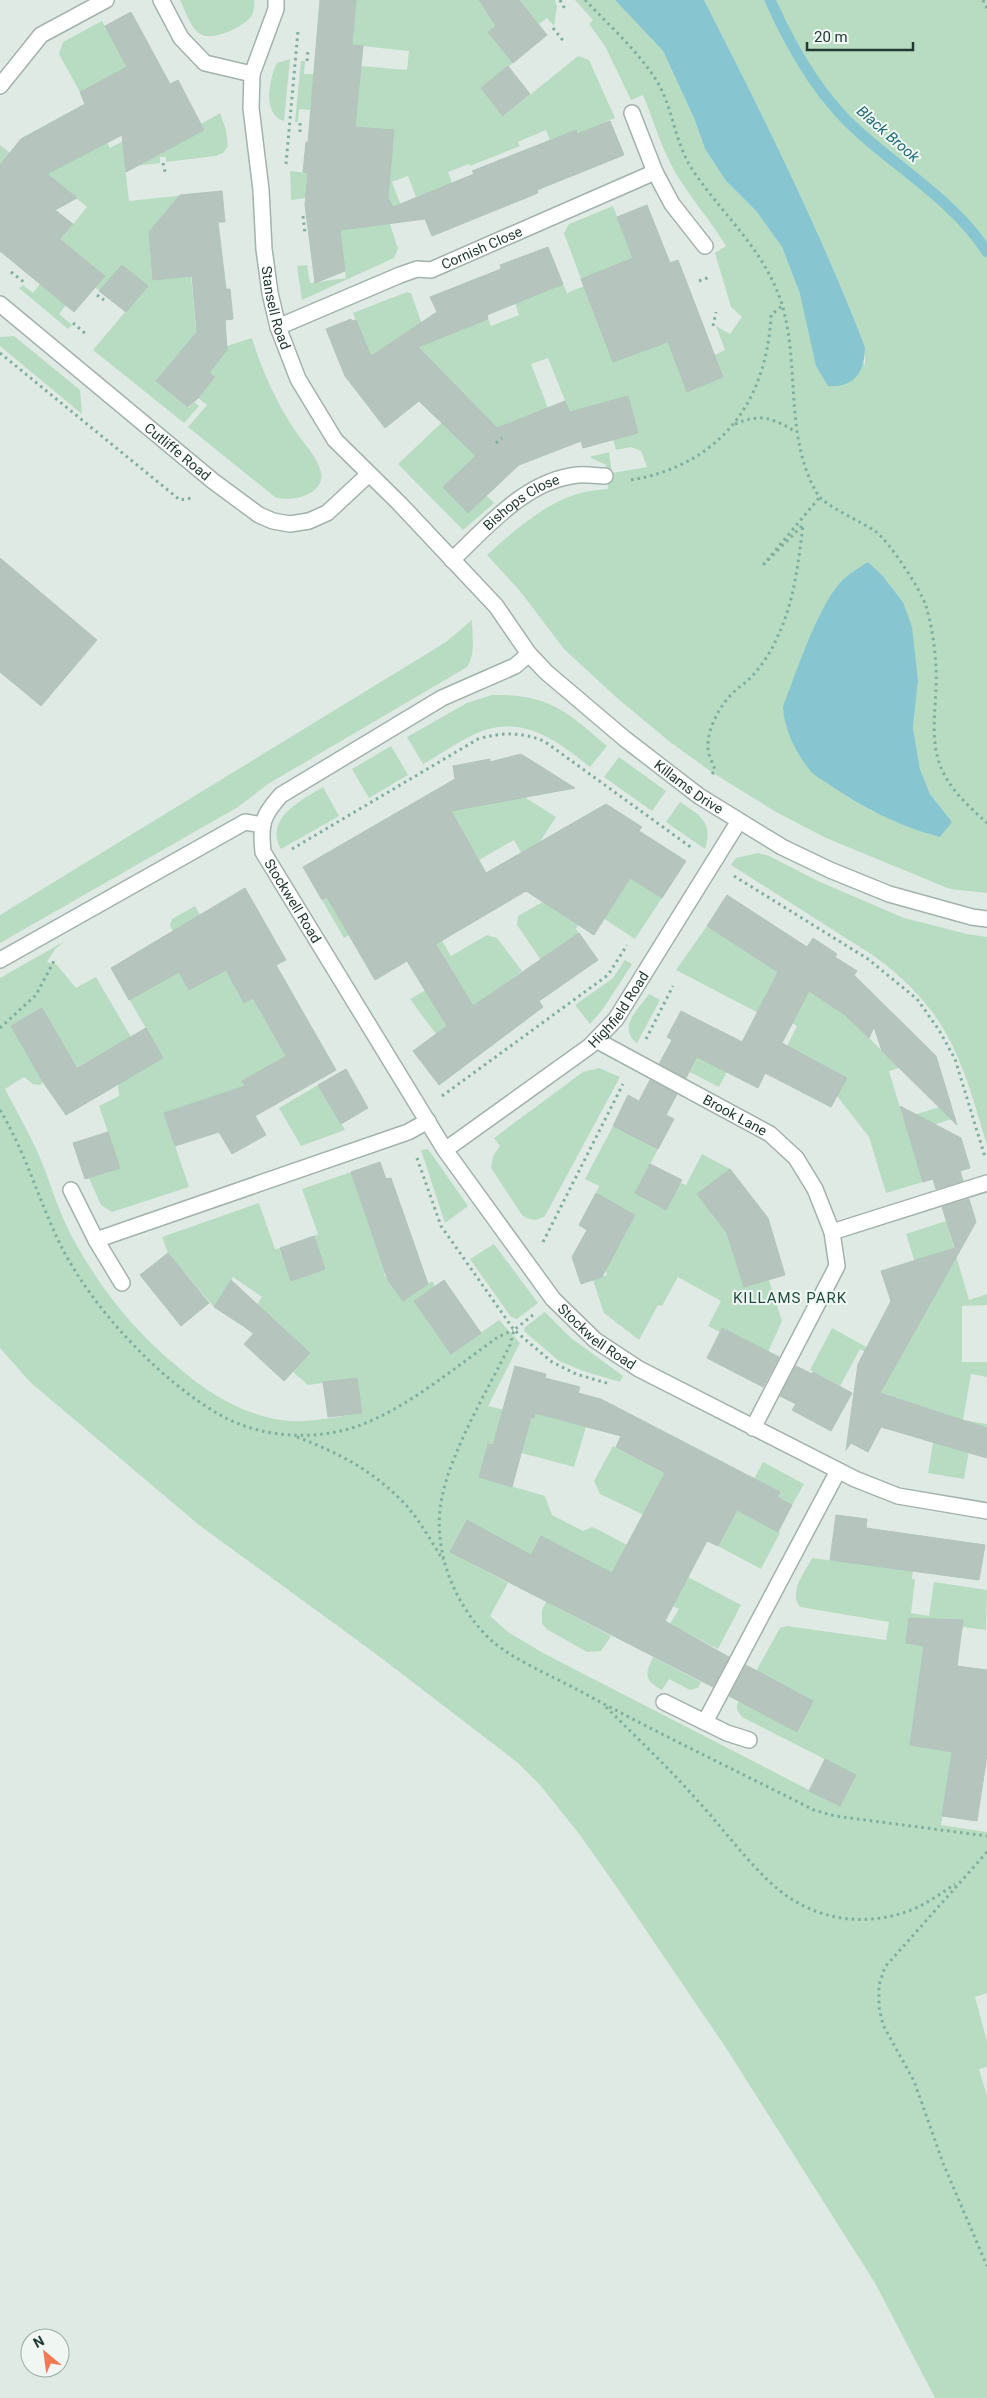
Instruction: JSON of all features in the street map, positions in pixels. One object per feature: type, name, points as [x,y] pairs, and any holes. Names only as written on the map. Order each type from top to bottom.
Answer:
[{"type":"street","points":[[0,86],[41,35],[106,0]]},
{"type":"street","points":[[161,0],[181,38],[205,63],[252,74]]},
{"type":"street","name":"Stansell Road","points":[[276,0],[276,9],[252,74],[251,108],[263,239],[270,293],[278,327],[292,366],[312,405],[335,440],[452,560]]},
{"type":"street","points":[[632,113],[655,172],[672,204],[705,246]]},
{"type":"street","name":"Cornish Close","points":[[278,327],[400,275],[417,269],[431,270],[655,172]]},
{"type":"street","name":"Cutliffe Road","points":[[0,304],[206,475],[259,515],[273,521],[290,524],[309,521],[327,513],[369,474]]},
{"type":"street","name":"Bishops Close","points":[[452,560],[505,510],[532,491],[562,478],[579,475],[605,476]]},
{"type":"street","name":"Killams Drive","points":[[452,560],[496,606],[529,654],[565,689],[625,739],[699,796],[790,851],[830,870],[889,894],[972,917],[987,919]]},
{"type":"street","name":"Stockwell Road","points":[[529,654],[515,666],[442,698],[280,795],[267,810],[263,825],[263,852],[445,1150],[553,1299],[595,1340],[631,1365],[838,1471],[898,1496],[987,1511]]},
{"type":"street","name":"Highfield Road","points":[[445,1150],[596,1040],[616,1019],[739,821]]},
{"type":"street","points":[[0,960],[244,822],[263,825]]},
{"type":"street","name":"Brook Lane","points":[[596,1040],[770,1134],[796,1158],[815,1189],[832,1232],[837,1266],[754,1428]]},
{"type":"street","points":[[96,1240],[408,1132],[425,1116]]},
{"type":"street","points":[[832,1232],[987,1183]]},
{"type":"street","points":[[71,1190],[96,1240],[122,1283]]},
{"type":"street","points":[[705,1722],[838,1471]]},
{"type":"street","points":[[664,1702],[727,1733],[749,1740]]},
{"type":"path","points":[[560,0],[565,9]]},
{"type":"path","points":[[585,0],[641,59],[658,85],[678,144],[693,170],[753,245],[769,273],[782,306],[791,346],[792,393],[800,455],[819,498],[877,532],[895,554],[925,604],[931,627],[936,668],[935,747],[943,773],[962,799],[987,823]]},
{"type":"path","points":[[983,0],[987,8]]},
{"type":"path","points":[[286,168],[299,22]]},
{"type":"path","points":[[553,28],[565,43]]},
{"type":"path","points":[[307,61],[308,51]]},
{"type":"path","points":[[300,122],[300,132]]},
{"type":"path","points":[[163,162],[164,172]]},
{"type":"path","points":[[303,216],[305,234]]},
{"type":"path","points":[[11,272],[24,283]]},
{"type":"path","points":[[699,281],[710,277]]},
{"type":"path","points":[[97,295],[104,300]]},
{"type":"path","points":[[605,476],[606,483],[633,480],[673,469],[705,450],[734,424],[753,396],[763,369],[770,338],[771,315],[782,306]]},
{"type":"path","points":[[713,326],[716,312]]},
{"type":"path","points":[[73,323],[86,334]]},
{"type":"path","points":[[734,424],[749,418],[770,419],[797,433]]},
{"type":"path","points":[[496,444],[502,438]]},
{"type":"path","points":[[712,775],[715,770],[708,748],[711,731],[720,708],[761,664],[775,643],[785,622],[798,565],[803,525],[764,564],[819,498]]},
{"type":"path","points":[[269,862],[478,739],[496,734],[518,734],[544,741],[714,863],[868,959],[917,1000],[940,1030],[955,1058],[987,1164]]},
{"type":"path","points":[[704,770],[719,780]]},
{"type":"path","points":[[425,1116],[608,975],[627,945]]},
{"type":"path","points":[[530,1268],[673,986]]},
{"type":"path","points":[[0,1022],[10,1020]]},
{"type":"path","points":[[0,1110],[28,1163],[46,1214],[63,1250],[97,1303],[134,1345],[184,1390],[223,1416],[260,1430],[294,1436],[343,1456],[365,1469],[405,1503],[445,1563]]},
{"type":"path","points":[[408,1132],[441,1226],[514,1330],[552,1362],[576,1374],[612,1384]]},
{"type":"path","points":[[294,1436],[327,1433],[358,1426],[400,1406],[498,1336],[514,1330],[553,1299]]},
{"type":"path","points":[[514,1330],[510,1345],[452,1462],[442,1498],[440,1536],[445,1563],[457,1596],[471,1618],[493,1642],[604,1704],[814,1810],[835,1816],[987,1836]]},
{"type":"path","points":[[604,1704],[696,1799],[773,1885],[797,1903],[821,1914],[842,1918],[872,1920],[907,1912],[933,1899],[959,1881]]},
{"type":"path","points":[[987,1852],[959,1881],[885,1967],[879,1985],[879,2006],[883,2025],[914,2081],[943,2163],[987,2266]]},
{"type":"green space","points":[[180,0],[254,0],[254,10],[248,20],[236,28],[220,35],[205,36],[193,27]]},
{"type":"green space","points":[[356,0],[479,0],[491,18],[519,0],[555,0],[557,7],[554,26],[547,18],[539,24],[522,4],[489,31],[513,63],[481,88],[504,116],[578,56],[589,60],[615,118],[577,134],[575,130],[550,140],[546,130],[518,142],[520,146],[470,166],[469,164],[448,172],[452,183],[416,197],[408,176],[392,182],[405,216],[390,224],[398,249],[394,258],[302,300],[297,266],[307,265],[310,283],[346,278],[340,230],[389,223],[350,192],[291,200],[290,171],[308,173],[307,191],[341,145],[393,149],[394,130],[355,127],[361,66],[407,70],[409,51],[352,45]]},
{"type":"green space","points":[[575,0],[615,0],[663,51],[694,118],[705,149],[726,181],[756,211],[782,247],[800,294],[865,365],[865,347],[829,258],[768,128],[704,0],[987,0],[987,893],[950,889],[826,838],[776,812],[713,773],[670,742],[616,697],[564,649],[520,591],[487,555],[529,520],[552,505],[577,494],[608,489],[606,465],[589,457],[609,452],[612,473],[647,467],[641,451],[631,447],[616,450],[613,439],[638,433],[628,397],[570,413],[548,358],[531,364],[548,408],[495,429],[484,449],[444,487],[468,513],[487,496],[494,503],[463,530],[398,464],[453,412],[384,367],[419,344],[409,330],[371,356],[353,313],[407,292],[411,293],[427,339],[446,336],[488,319],[491,326],[519,315],[515,303],[563,284],[567,293],[584,286],[649,312],[601,331],[613,362],[668,341],[687,392],[723,377],[715,355],[725,350],[716,326],[730,334],[742,317],[731,307],[715,253],[726,246],[676,173],[665,151],[643,95],[631,100],[605,46],[589,24],[593,20]],"holes":[[[868,562],[882,575],[903,602],[918,681],[913,727],[920,769],[930,794],[952,822],[927,833],[872,811],[846,796],[805,654],[821,612]]]},
{"type":"green space","points":[[102,21],[127,67],[80,92],[59,54],[63,42]]},
{"type":"green space","points":[[290,59],[284,121],[277,117],[270,106],[269,91],[277,63]]},
{"type":"green space","points":[[301,61],[305,61],[304,74],[314,74],[310,110],[299,109],[298,122],[295,122]]},
{"type":"green space","points":[[86,104],[110,148],[150,127],[163,152],[204,130],[201,124],[220,113],[226,130],[228,146],[223,153],[216,156],[166,162],[166,157],[160,157],[160,163],[125,167],[129,201],[186,195],[150,247],[153,280],[191,276],[197,340],[181,351],[156,381],[189,408],[194,402],[199,406],[184,423],[93,350],[147,286],[122,265],[100,291],[95,287],[104,275],[61,239],[87,207],[61,186],[0,210],[0,145],[24,164],[48,160],[22,138],[41,128],[61,167],[101,146]]},
{"type":"green space","points":[[613,206],[633,258],[581,279],[564,233],[569,224]]},
{"type":"green space","points":[[40,284],[66,305],[59,314],[72,325],[68,329],[19,288],[23,285],[33,293]]},
{"type":"green space","points":[[14,336],[80,390],[82,414],[0,346],[0,337]]},
{"type":"green space","points":[[252,338],[275,397],[294,429],[313,455],[321,472],[321,480],[318,486],[313,491],[298,498],[282,499],[275,497],[188,427],[207,405],[198,398],[215,378],[209,373],[227,350],[227,346]]},
{"type":"green space","points":[[472,620],[473,650],[467,667],[268,784],[238,807],[0,943],[0,915],[446,642]]},
{"type":"green space","points":[[492,695],[512,695],[543,701],[568,714],[607,746],[590,767],[551,739],[524,728],[509,726],[494,728],[470,736],[423,764],[407,737],[467,703]]},
{"type":"green space","points":[[391,746],[408,775],[369,798],[352,769]]},
{"type":"green space","points":[[619,757],[666,791],[652,811],[604,777]]},
{"type":"green space","points":[[323,787],[339,816],[281,849],[277,838],[277,828],[281,819],[296,804]]},
{"type":"green space","points":[[438,789],[461,809],[529,794],[526,798],[556,817],[530,857],[607,914],[630,878],[662,898],[635,939],[559,889],[548,905],[578,925],[576,929],[579,933],[541,960],[517,925],[518,916],[548,899],[514,840],[479,860]]},
{"type":"green space","points":[[680,802],[694,811],[706,826],[708,833],[705,849],[666,822]]},
{"type":"green space","points":[[758,853],[769,856],[818,881],[904,918],[967,934],[987,937],[987,1145],[960,1062],[949,1039],[920,997],[900,977],[874,956],[731,865],[736,858]]},
{"type":"green space","points":[[372,871],[416,896],[451,956],[487,935],[497,938],[522,971],[436,1034],[410,999],[454,974],[437,944],[380,924],[352,940],[349,935],[344,938],[322,900]]},
{"type":"green space","points":[[195,906],[240,985],[236,989],[244,1003],[285,980],[288,985],[256,1004],[286,1056],[242,1081],[260,1113],[164,1113],[189,1187],[112,1212],[101,1205],[89,1178],[120,1167],[99,1106],[119,1096],[118,1084],[163,1058],[129,999],[179,971],[189,990],[202,983],[170,926],[172,919]]},
{"type":"green space","points":[[707,926],[833,1007],[852,978],[847,1016],[884,1053],[933,1057],[889,1071],[903,1118],[950,1104],[955,1118],[908,1133],[923,1182],[886,1193],[869,1137],[837,1096],[847,1078],[787,1046],[797,1026],[792,1023],[789,1029],[676,970]]},
{"type":"green space","points":[[65,941],[55,949],[47,962],[57,965],[76,988],[96,977],[131,1037],[77,1067],[42,1008],[11,1026],[43,1082],[40,1085],[33,1084],[24,1077],[5,1089],[38,1153],[65,1222],[86,1262],[121,1311],[163,1355],[212,1393],[236,1406],[262,1416],[296,1421],[318,1420],[362,1413],[357,1378],[308,1385],[293,1372],[310,1353],[270,1316],[253,1334],[243,1326],[262,1297],[233,1277],[214,1307],[168,1253],[162,1237],[259,1203],[275,1249],[279,1248],[292,1281],[325,1269],[314,1236],[318,1234],[302,1189],[351,1172],[378,1251],[412,1254],[384,1274],[403,1301],[432,1281],[435,1286],[414,1301],[451,1354],[499,1320],[520,1343],[488,1406],[534,1417],[545,1378],[550,1379],[540,1414],[586,1427],[574,1467],[489,1444],[479,1477],[545,1496],[552,1515],[583,1531],[592,1527],[599,1530],[657,1561],[642,1589],[563,1586],[554,1606],[611,1636],[601,1651],[587,1652],[548,1630],[542,1624],[542,1610],[572,1552],[541,1536],[525,1566],[524,1551],[466,1521],[450,1552],[508,1583],[490,1616],[508,1632],[543,1653],[840,1806],[856,1775],[742,1717],[737,1710],[737,1705],[780,1628],[787,1626],[886,1640],[889,1622],[800,1607],[796,1595],[797,1589],[812,1558],[860,1564],[865,1534],[913,1570],[912,1579],[915,1579],[911,1613],[929,1616],[934,1582],[987,1590],[986,1630],[963,1627],[962,1632],[927,1628],[922,1661],[962,1667],[915,1712],[910,1745],[952,1752],[941,1825],[987,1832],[987,1993],[975,1997],[987,2041],[987,2067],[979,2069],[987,2096],[987,2398],[935,2398],[875,2283],[726,2048],[580,1835],[540,1785],[518,1763],[376,1654],[199,1525],[30,1382],[0,1348],[0,978]]},
{"type":"green space","points":[[625,960],[632,964],[603,1009],[590,1024],[575,1005],[613,978]]},
{"type":"green space","points":[[649,994],[660,1000],[637,1043],[631,1037],[629,1025],[635,1012]]},
{"type":"green space","points":[[713,1027],[743,1042],[719,1087],[690,1072]]},
{"type":"green space","points":[[599,1068],[620,1077],[545,1216],[539,1219],[530,1219],[522,1215],[491,1168],[493,1156],[500,1146],[494,1138],[583,1072]]},
{"type":"green space","points":[[318,1085],[345,1130],[301,1146],[279,1108]]},
{"type":"green space","points":[[613,1126],[658,1149],[635,1193],[666,1210],[681,1183],[686,1185],[702,1154],[730,1169],[697,1194],[754,1208],[729,1239],[744,1287],[769,1280],[782,1321],[768,1352],[722,1328],[720,1332],[708,1326],[721,1301],[678,1277],[662,1306],[658,1305],[639,1340],[604,1313],[593,1280],[607,1275],[602,1257],[619,1246],[635,1215],[596,1193],[599,1186],[585,1179]]},
{"type":"green space","points":[[428,1149],[468,1206],[445,1223],[421,1150]]},
{"type":"green space","points":[[946,1221],[969,1300],[987,1294],[987,1305],[962,1306],[962,1362],[987,1362],[987,1377],[971,1374],[963,1420],[987,1424],[987,1430],[973,1428],[964,1479],[928,1473],[933,1443],[923,1440],[932,1411],[855,1395],[875,1358],[860,1349],[840,1386],[810,1370],[832,1328],[870,1349],[929,1306],[906,1234]]},
{"type":"green space","points":[[494,1244],[538,1303],[517,1319],[511,1317],[470,1259]]},
{"type":"green space","points":[[545,1312],[571,1338],[623,1376],[620,1382],[583,1371],[559,1361],[524,1331],[525,1327]]},
{"type":"green space","points":[[678,1440],[683,1442],[644,1515],[600,1494],[594,1481],[613,1446],[662,1472]]},
{"type":"green space","points":[[763,1462],[804,1484],[792,1505],[777,1497],[780,1492],[754,1479]]},
{"type":"green space","points":[[737,1510],[780,1533],[761,1569],[718,1546]]},
{"type":"green space","points":[[688,1577],[741,1605],[718,1649],[670,1624],[679,1609],[673,1606]]},
{"type":"green space","points":[[653,1657],[701,1682],[698,1688],[690,1690],[669,1679],[662,1690],[656,1686],[649,1680],[647,1673]]},
{"type":"water","points":[[615,0],[704,0],[789,171],[829,258],[865,347],[863,364],[852,381],[837,386],[828,386],[816,366],[800,294],[782,247],[756,211],[726,181],[705,149],[694,118],[663,51]]},
{"type":"water","points":[[868,562],[882,575],[903,602],[912,627],[918,681],[913,727],[920,769],[930,794],[952,822],[940,837],[910,828],[881,815],[853,800],[815,775],[799,755],[791,740],[786,723],[783,707],[818,619],[836,587]]},
{"type":"building","points":[[320,0],[356,0],[352,45],[363,46],[355,127],[394,130],[388,198],[393,207],[474,174],[472,171],[576,130],[577,134],[610,121],[624,155],[537,190],[538,193],[432,236],[425,219],[340,230],[345,271],[315,283],[305,205],[308,173],[303,172],[306,142],[308,142]]},
{"type":"building","points":[[479,0],[519,0],[547,35],[513,63],[488,32],[496,26]]},
{"type":"building","points":[[131,12],[170,84],[178,80],[204,130],[126,172],[122,135],[47,174],[77,198],[55,210],[73,224],[60,239],[105,276],[74,312],[0,251],[0,165],[21,139],[85,104],[80,92],[127,67],[105,26]]},
{"type":"building","points":[[508,66],[530,94],[503,116],[481,88]]},
{"type":"building","points":[[222,191],[225,222],[218,222],[226,289],[230,289],[233,319],[225,320],[227,350],[209,373],[215,377],[188,407],[156,381],[197,332],[192,276],[153,280],[149,232],[180,195]]},
{"type":"building","points":[[647,205],[670,263],[678,260],[723,377],[687,392],[668,342],[613,362],[581,279],[633,258],[617,217]]},
{"type":"building","points":[[548,247],[563,284],[487,315],[488,319],[418,347],[497,428],[565,401],[570,412],[628,396],[638,433],[583,448],[581,441],[519,465],[468,513],[443,487],[476,456],[419,401],[385,428],[345,376],[326,329],[351,319],[352,321],[356,320],[371,356],[437,312],[430,297],[501,269],[500,265]]},
{"type":"building","points":[[122,265],[148,286],[126,312],[99,291]]},
{"type":"building","points":[[0,558],[97,640],[41,706],[0,672]]},
{"type":"building","points":[[521,754],[575,788],[451,811],[486,873],[606,804],[642,827],[639,831],[686,861],[662,898],[630,878],[594,935],[526,891],[436,944],[473,1006],[579,933],[598,960],[539,1001],[543,1007],[439,1085],[413,1051],[447,1026],[407,961],[375,980],[327,897],[322,900],[303,867],[455,779],[453,766],[490,759],[490,762]]},
{"type":"building","points":[[245,888],[286,960],[276,965],[336,1070],[255,1116],[266,1135],[232,1154],[219,1132],[175,1146],[164,1113],[245,1086],[242,1081],[286,1056],[253,998],[244,1003],[226,970],[189,990],[179,972],[129,1000],[111,968]]},
{"type":"building","points":[[727,895],[807,947],[813,938],[837,954],[835,957],[857,971],[854,975],[936,1056],[957,1125],[882,1051],[874,1027],[869,1038],[845,1015],[809,991],[782,1043],[847,1078],[831,1107],[765,1073],[758,1088],[697,1057],[686,1078],[659,1064],[672,1040],[667,1037],[681,1011],[742,1042],[778,972],[707,926]]},
{"type":"building","points":[[42,1008],[77,1068],[146,1028],[163,1058],[66,1115],[43,1082],[11,1026]]},
{"type":"building","points":[[346,1069],[368,1108],[341,1124],[318,1085]]},
{"type":"building","points":[[650,1080],[677,1094],[666,1115],[674,1119],[658,1149],[613,1126],[628,1095],[639,1101]]},
{"type":"building","points":[[900,1106],[961,1138],[970,1168],[960,1171],[963,1181],[936,1189],[933,1179],[923,1182]]},
{"type":"building","points":[[108,1132],[120,1168],[85,1179],[73,1143]]},
{"type":"building","points":[[380,1162],[386,1179],[391,1178],[428,1284],[403,1301],[388,1280],[351,1172]]},
{"type":"building","points":[[650,1164],[682,1180],[666,1210],[635,1193]]},
{"type":"building","points":[[730,1169],[768,1218],[785,1275],[744,1287],[727,1233],[697,1194]]},
{"type":"building","points":[[596,1193],[635,1215],[602,1277],[581,1284],[572,1257],[587,1230],[579,1225]]},
{"type":"building","points":[[969,1199],[976,1222],[880,1393],[987,1428],[987,1458],[881,1427],[868,1452],[851,1443],[846,1450],[858,1364],[891,1301],[881,1271],[955,1248],[942,1207]]},
{"type":"building","points":[[314,1236],[325,1269],[291,1281],[280,1248]]},
{"type":"building","points":[[168,1253],[209,1303],[181,1326],[140,1275]]},
{"type":"building","points":[[231,1280],[310,1353],[284,1381],[244,1344],[254,1333],[214,1307]]},
{"type":"building","points":[[444,1280],[481,1333],[451,1354],[414,1301]]},
{"type":"building","points":[[722,1328],[779,1357],[763,1387],[707,1358]]},
{"type":"building","points":[[515,1366],[546,1374],[545,1378],[580,1387],[578,1393],[601,1399],[780,1492],[777,1497],[792,1505],[778,1532],[737,1510],[718,1546],[707,1541],[665,1621],[729,1657],[713,1687],[450,1552],[467,1520],[531,1555],[541,1536],[612,1573],[665,1473],[616,1447],[621,1436],[535,1413],[534,1418],[531,1417],[512,1487],[479,1477],[488,1444],[493,1445]]},
{"type":"building","points":[[796,1366],[812,1374],[813,1372],[852,1393],[831,1431],[792,1410],[796,1404],[780,1396]]},
{"type":"building","points":[[357,1378],[362,1413],[328,1417],[323,1382]]},
{"type":"building","points":[[836,1515],[867,1519],[866,1528],[985,1545],[979,1580],[830,1560]]},
{"type":"building","points":[[909,1618],[963,1620],[957,1666],[987,1670],[987,1755],[977,1821],[942,1816],[952,1752],[910,1745],[924,1646],[906,1643]]},
{"type":"building","points":[[746,1665],[813,1701],[797,1732],[729,1696]]},
{"type":"building","points":[[825,1759],[856,1775],[840,1806],[809,1791]]},
{"type":"waterway","name":"Black Brook","points":[[770,0],[797,53],[819,88],[832,104],[859,132],[928,188],[960,218],[987,252]]},
{"type":"district","name":"KILLAMS PARK","points":[[790,1298]]}]
